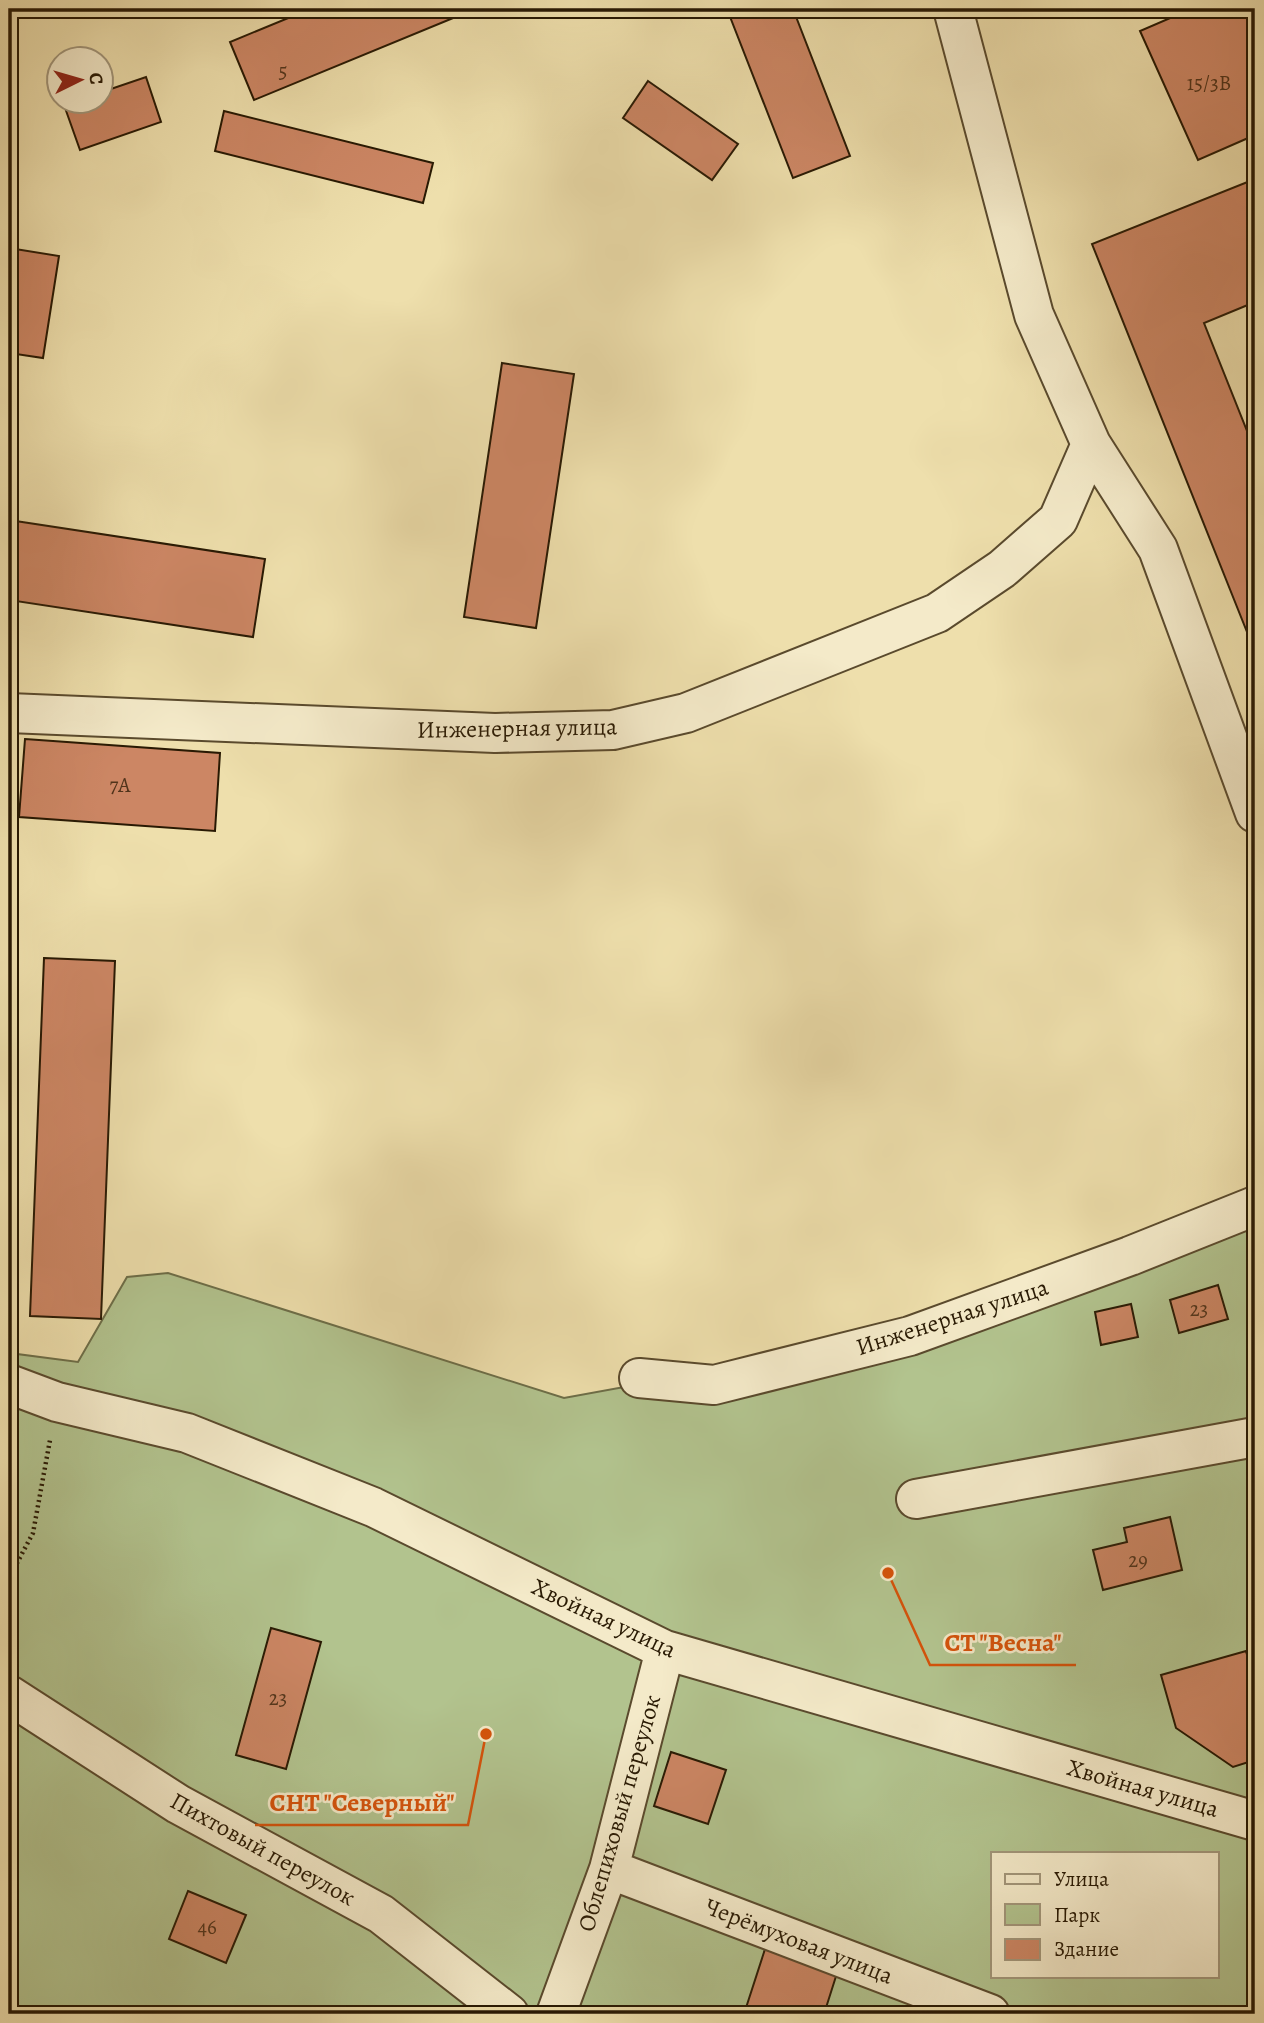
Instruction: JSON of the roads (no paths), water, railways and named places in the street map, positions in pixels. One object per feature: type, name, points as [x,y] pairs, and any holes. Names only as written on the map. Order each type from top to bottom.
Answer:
[{"type":"street","points":[[953,9],[1034,315],[1091,444],[1158,549],[1255,813]]},
{"type":"street","name":"Инженерная улица","points":[[9,713],[495,733],[613,730],[686,713],[937,613],[1002,569],[1058,520],[1091,444]]},
{"type":"street","name":"Инженерная улица","points":[[639,1378],[714,1385],[911,1336],[1130,1256],[1255,1206]]},
{"type":"street","name":"Хвойная улица","points":[[9,1384],[57,1402],[187,1433],[373,1507],[665,1650],[1255,1821]]},
{"type":"street","points":[[916,1499],[1255,1437]]},
{"type":"street","name":"Облепиховый переулок","points":[[556,2014],[609,1868],[665,1650]]},
{"type":"street","name":"Пихтовый переулок","points":[[9,1695],[178,1804],[382,1914],[509,2014]]},
{"type":"street","name":"Черёмуховая улица","points":[[609,1868],[990,2014]]},
{"type":"place","name":"СТ \"Весна\"","points":[[888,1573]]},
{"type":"place","name":"СНТ \"Северный\"","points":[[486,1734]]}]
